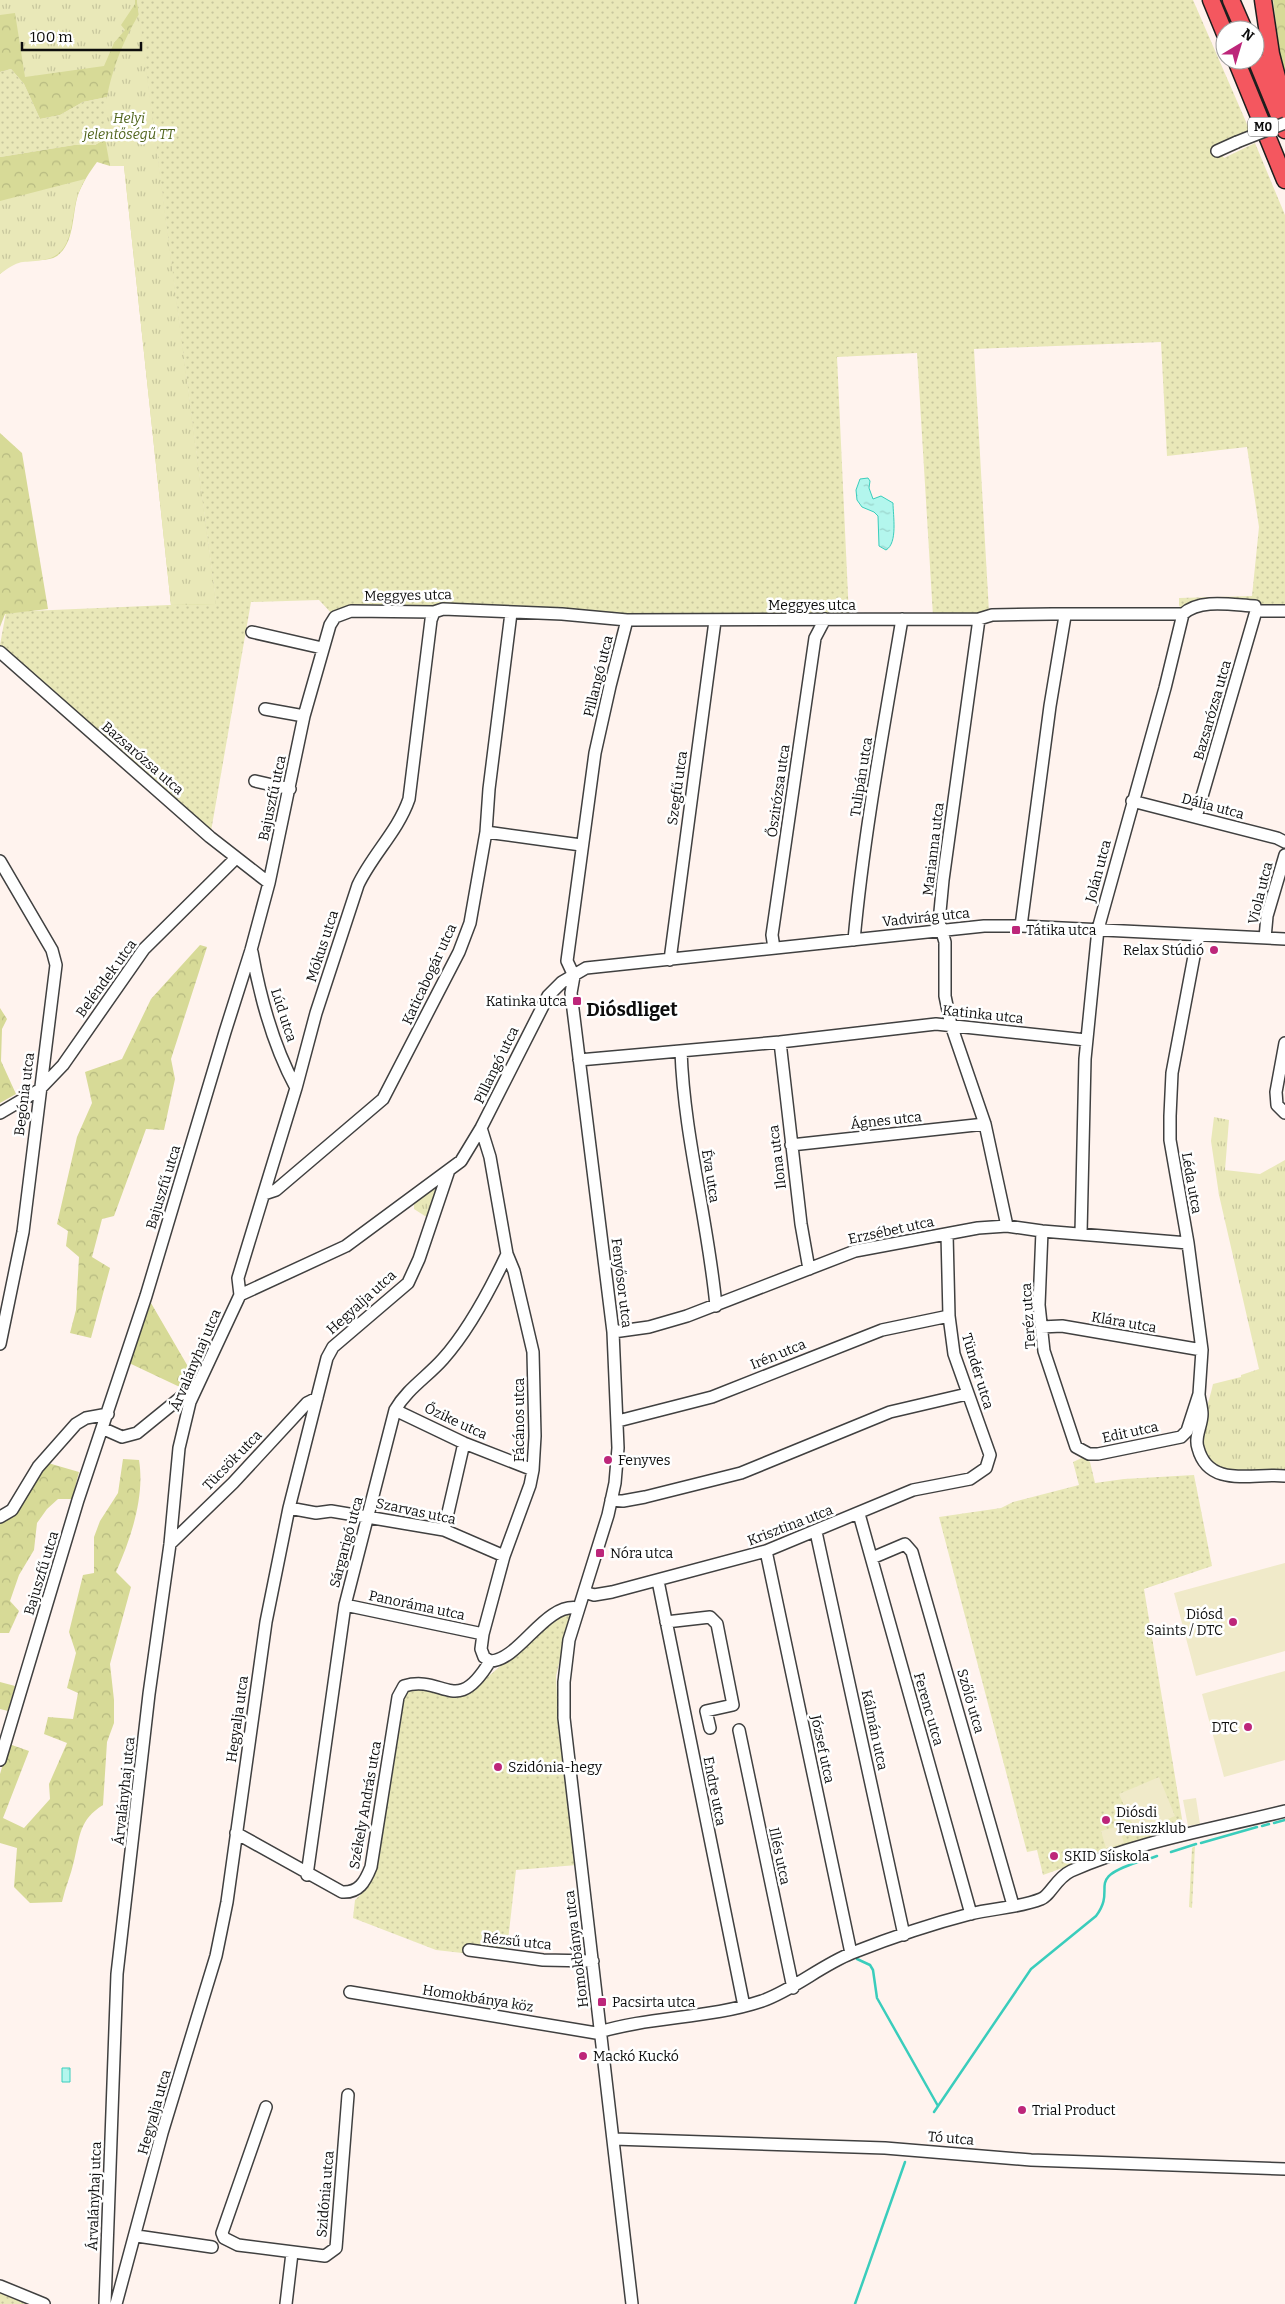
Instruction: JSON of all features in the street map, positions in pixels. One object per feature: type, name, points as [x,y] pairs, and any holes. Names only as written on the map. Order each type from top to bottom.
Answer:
[{"type":"highway","points":[[1211,0],[1219,20]]},
{"type":"highway","points":[[1231,0],[1240,20]]},
{"type":"highway","points":[[1263,0],[1271,54],[1285,108]]},
{"type":"highway","name":"M0","points":[[1240,70],[1285,180]]},
{"type":"highway","name":"M0","points":[[1260,70],[1285,130]]},
{"type":"street","points":[[1217,150],[1285,123]]},
{"type":"street","name":"Meggyes utca","points":[[335,617],[351,611],[434,612],[443,608],[511,613],[562,614],[627,620],[715,621],[802,618],[979,619],[992,615],[1183,614],[1190,607],[1221,604],[1255,606],[1256,611],[1285,611]]},
{"type":"street","name":"Bazsarózsa utca","points":[[1196,817],[1256,611]]},
{"type":"street","name":"Mókus utca","points":[[240,1295],[238,1278],[296,1088],[316,1013],[358,885],[366,868],[404,814],[409,800],[434,612]]},
{"type":"street","name":"Katicabogár utca","points":[[264,1194],[276,1190],[383,1099],[458,952],[470,923],[486,832],[489,789],[511,613]]},
{"type":"street","name":"Jolán utca","points":[[1081,1233],[1086,1040],[1098,929],[1132,801],[1165,688],[1183,614]]},
{"type":"street","points":[[1021,926],[1049,716],[1065,616]]},
{"type":"street","name":"Bajuszfű utca","points":[[0,1760],[78,1500],[104,1429],[252,950],[290,789],[304,716],[322,648],[330,625],[335,617]]},
{"type":"street","points":[[802,618],[815,638]]},
{"type":"street","name":"Őszirózsa utca","points":[[774,948],[772,935],[815,638],[825,619]]},
{"type":"street","name":"Tulipán utca","points":[[854,940],[859,889],[902,619]]},
{"type":"street","name":"Marianna utca","points":[[979,619],[939,919],[944,942],[945,996],[951,1025],[986,1124],[1007,1226]]},
{"type":"street","name":"Pillangó utca","points":[[240,1295],[346,1246],[448,1173],[461,1161],[481,1128],[541,1008],[556,987],[574,976],[567,961],[581,845],[595,753],[627,620]]},
{"type":"street","name":"Szegfű utca","points":[[670,960],[715,621]]},
{"type":"street","points":[[252,632],[322,648]]},
{"type":"street","name":"Bazsarózsa utca","points":[[0,652],[236,858],[269,883]]},
{"type":"street","points":[[265,708],[304,716]]},
{"type":"street","points":[[255,781],[290,789]]},
{"type":"street","name":"Dália utca","points":[[1132,801],[1285,842]]},
{"type":"street","points":[[486,832],[581,845]]},
{"type":"street","name":"Viola utca","points":[[1265,938],[1265,922],[1285,855]]},
{"type":"street","name":"Beléndek utca","points":[[0,1112],[39,1090],[63,1065],[144,949],[236,858]]},
{"type":"street","name":"Begónia utca","points":[[0,861],[55,958],[24,1232],[0,1344]]},
{"type":"street","name":"Vadvirág utca","points":[[574,976],[586,968],[942,931],[1021,926],[1285,939]]},
{"type":"street","name":"Léda utca","points":[[1184,1434],[1199,1394],[1202,1350],[1188,1243],[1170,1140],[1170,1099],[1172,1072],[1198,935]]},
{"type":"street","name":"Lúd utca","points":[[252,950],[257,981],[278,1046],[296,1088]]},
{"type":"street","name":"Fenyősor utca","points":[[574,976],[571,993],[613,1332],[618,1421],[617,1468],[611,1500],[584,1592]]},
{"type":"street","name":"Katinka utca","points":[[579,1060],[780,1042],[936,1024],[1086,1040]]},
{"type":"street","name":"Ilona utca","points":[[780,1042],[802,1238],[809,1269]]},
{"type":"street","points":[[1285,1043],[1276,1100],[1277,1105],[1285,1113]]},
{"type":"street","name":"Éva utca","points":[[681,1050],[683,1093],[701,1210],[710,1251],[716,1306]]},
{"type":"street","name":"Ágnes utca","points":[[791,1145],[986,1124]]},
{"type":"street","name":"Fácános utca","points":[[481,1128],[490,1157],[507,1254],[514,1272],[533,1352],[536,1436],[533,1470],[504,1556],[483,1634],[481,1649],[484,1657],[490,1661]]},
{"type":"street","name":"Hegyalja utca","points":[[116,2304],[136,2236],[162,2133],[216,1956],[227,1902],[266,1622],[289,1508],[327,1358],[333,1347],[408,1283],[419,1259],[448,1173]]},
{"type":"street","name":"Erzsébet utca","points":[[613,1332],[664,1324],[716,1306],[855,1250],[978,1228],[1007,1226],[1042,1232],[1081,1233],[1188,1243]]},
{"type":"street","name":"Teréz utca","points":[[1042,1232],[1039,1305],[1044,1351],[1073,1441],[1082,1452]]},
{"type":"street","name":"Tündér utca","points":[[947,1234],[949,1316],[954,1354],[990,1455]]},
{"type":"street","name":"Sárgarigó utca","points":[[308,1875],[345,1605],[395,1410],[403,1397],[443,1359],[490,1290],[507,1254]]},
{"type":"street","name":"Árvalányhaj utca","points":[[105,2304],[117,1974],[149,1694],[170,1544],[179,1448],[185,1419],[198,1384],[240,1295]]},
{"type":"street","name":"Irén utca","points":[[618,1421],[712,1397],[882,1330],[949,1316]]},
{"type":"street","name":"Klára utca","points":[[1041,1327],[1062,1326],[1202,1350]]},
{"type":"street","points":[[104,1429],[122,1437],[137,1433],[198,1384]]},
{"type":"street","points":[[611,1500],[623,1501],[645,1497],[741,1473],[890,1412],[967,1394]]},
{"type":"street","points":[[1199,1394],[1202,1415],[1198,1449],[1206,1463],[1222,1474],[1233,1478],[1285,1476]]},
{"type":"street","name":"Tücsök utca","points":[[170,1544],[233,1483],[306,1403],[317,1398]]},
{"type":"street","name":"Őzike utca","points":[[395,1410],[464,1443],[533,1470]]},
{"type":"street","points":[[0,1517],[12,1510],[38,1467],[76,1424],[86,1418],[108,1414]]},
{"type":"street","name":"Edit utca","points":[[1082,1452],[1098,1454],[1184,1434]]},
{"type":"street","points":[[444,1530],[464,1443]]},
{"type":"street","name":"Krisztina utca","points":[[584,1592],[594,1594],[612,1592],[766,1552],[913,1490],[977,1476],[986,1468],[990,1455]]},
{"type":"street","name":"Szarvas utca","points":[[289,1508],[316,1513],[331,1510],[444,1530],[504,1556]]},
{"type":"street","name":"Ferenc utca","points":[[859,1514],[970,1914]]},
{"type":"street","name":"Kálmán utca","points":[[816,1532],[904,1934]]},
{"type":"street","name":"Szőlő utca","points":[[872,1558],[905,1544],[912,1552],[1014,1905]]},
{"type":"street","name":"József utca","points":[[766,1552],[851,1953]]},
{"type":"street","name":"Endre utca","points":[[658,1581],[744,2006]]},
{"type":"street","name":"Homokbánya utca","points":[[584,1592],[578,1608],[566,1660],[564,1718],[632,2304]]},
{"type":"street","name":"Panoráma utca","points":[[345,1605],[483,1634]]},
{"type":"street","points":[[490,1661],[502,1658],[559,1611],[570,1607],[578,1608]]},
{"type":"street","points":[[666,1622],[710,1618],[717,1624],[733,1705],[706,1711],[710,1728]]},
{"type":"street","name":"Székely András utca","points":[[236,1833],[308,1875],[342,1892],[352,1893],[362,1886],[367,1879],[371,1866],[398,1697],[404,1686],[413,1683],[461,1690],[472,1685],[490,1661]]},
{"type":"street","name":"Illés utca","points":[[739,1730],[793,1988]]},
{"type":"street","points":[[601,2031],[618,2026],[686,2018],[744,2006],[793,1988],[851,1953],[904,1934],[970,1914],[1044,1898],[1058,1879],[1072,1870],[1155,1843],[1285,1811]]},
{"type":"street","name":"Rézsű utca","points":[[469,1950],[542,1960],[592,1961]]},
{"type":"street","name":"Homokbánya köz","points":[[350,1992],[596,2033],[601,2031]]},
{"type":"street","name":"Szidónia utca","points":[[266,2107],[222,2233],[224,2238],[238,2245],[324,2256],[336,2248],[348,2095]]},
{"type":"street","name":"Tó utca","points":[[614,2139],[885,2148],[1031,2160],[1285,2169]]},
{"type":"street","points":[[136,2236],[212,2247]]},
{"type":"street","points":[[286,2304],[292,2253]]},
{"type":"street","points":[[0,2286],[44,2304]]},
{"type":"green space","points":[[0,0],[137,0],[216,604],[171,605],[124,166],[110,166],[97,162],[80,190],[70,236],[67,244],[57,256],[47,259],[20,260],[13,263],[0,274],[0,157],[74,145],[95,145],[112,135],[117,95],[83,102],[60,115],[40,119],[24,84],[11,69],[0,72]]},
{"type":"green space","name":"Helyi jelentőségű TT","points":[[0,0],[135,0],[135,4],[121,25],[125,30],[114,43],[104,66],[25,77],[15,13],[0,15]]},
{"type":"green space","points":[[137,0],[1193,0],[1215,51],[1215,70],[1223,70],[1250,131],[1216,144],[1224,158],[1255,143],[1285,215],[1285,611],[1221,604],[1183,614],[1179,605],[1179,598],[1252,596],[1259,527],[1247,447],[1167,456],[1161,342],[974,349],[989,612],[980,616],[933,616],[917,353],[837,357],[849,617],[715,621],[498,611],[335,617],[319,600],[251,602],[210,837],[104,748],[0,645],[6,612],[216,603]]},
{"type":"green space","points":[[1273,0],[1285,0],[1285,74],[1281,64]]},
{"type":"green space","name":"Helyi jelentőségű TT","points":[[139,14],[216,604],[171,605],[124,166],[110,166],[105,134],[105,109],[111,81],[125,40]]},
{"type":"green space","points":[[11,69],[24,84],[40,119],[60,115],[83,102],[117,95],[112,135],[95,145],[74,145],[0,157],[0,72]]},
{"type":"green space","name":"Helyi jelentőségű TT","points":[[85,179],[77,197],[70,234],[62,250],[47,259],[19,263],[0,274],[0,201]]},
{"type":"green space","points":[[0,433],[22,453],[48,609],[5,614],[0,627]]},
{"type":"green space","points":[[200,945],[207,947],[171,1059],[175,1079],[164,1130],[146,1129],[114,1216],[102,1219],[92,1257],[110,1268],[91,1338],[70,1333],[76,1310],[79,1257],[66,1246],[68,1231],[57,1224],[77,1137],[92,1103],[85,1072],[122,1059],[151,999]]},
{"type":"green space","points":[[0,1008],[7,1019],[2,1029],[1,1061],[16,1094],[0,1103]]},
{"type":"green space","points":[[1214,1117],[1229,1120],[1225,1170],[1260,1174],[1285,1160],[1285,1472],[1247,1472],[1221,1468],[1211,1462],[1204,1453],[1201,1441],[1213,1384],[1241,1377],[1241,1375],[1259,1369],[1219,1195],[1211,1141]]},
{"type":"green space","points":[[434,1187],[438,1191],[428,1218],[414,1209],[414,1202]]},
{"type":"green space","points":[[151,1303],[190,1370],[188,1384],[184,1389],[129,1363]]},
{"type":"green space","points":[[1084,1457],[1090,1462],[1095,1483],[1124,1479],[1194,1475],[1212,1566],[1144,1589],[1183,1825],[1043,1875],[1037,1850],[1027,1852],[939,1517],[1001,1508],[1013,1502],[1079,1485],[1073,1462]]},
{"type":"green space","points":[[123,1459],[139,1460],[140,1488],[135,1517],[127,1545],[116,1572],[131,1587],[110,1664],[114,1700],[114,1723],[107,1742],[103,1805],[89,1817],[79,1836],[73,1866],[62,1902],[30,1903],[14,1887],[17,1848],[0,1843],[0,1774],[9,1744],[29,1751],[3,1818],[24,1828],[50,1799],[49,1784],[67,1743],[44,1734],[48,1717],[73,1719],[78,1693],[67,1688],[76,1653],[69,1632],[83,1575],[94,1573],[94,1537],[100,1521],[118,1493]]},
{"type":"green space","points":[[48,1463],[79,1472],[72,1499],[58,1499],[47,1509],[37,1523],[34,1550],[19,1575],[10,1601],[19,1611],[9,1633],[0,1633],[0,1521],[23,1502]]},
{"type":"green space","points":[[571,1614],[556,1676],[559,1734],[577,1865],[516,1870],[506,1958],[436,1950],[353,1918],[355,1900],[366,1889],[374,1869],[398,1696],[415,1688],[475,1688],[556,1618]]},
{"type":"green space","points":[[0,1682],[15,1686],[8,1711],[0,1709]]},
{"type":"green space","points":[[1195,1846],[1192,1908],[1189,1907],[1192,1848]]},
{"type":"green space","points":[[0,2290],[34,2304],[0,2304]]},
{"type":"shaded area","name":"Diósd Saints / DTC","points":[[1285,1563],[1285,1651],[1196,1676],[1174,1593]]},
{"type":"shaded area","name":"DTC","points":[[1285,1671],[1285,1760],[1224,1777],[1202,1694]]},
{"type":"shaded area","points":[[1159,1777],[1175,1816],[1136,1833],[1119,1794]]},
{"type":"shaded area","points":[[1196,1798],[1200,1824],[1188,1826],[1183,1800]]},
{"type":"shaded area","points":[[1119,1826],[1124,1843],[1106,1848],[1101,1831]]},
{"type":"water","points":[[868,478],[873,499],[881,496],[893,503],[893,535],[890,546],[886,550],[879,546],[878,516],[874,512],[862,507],[857,500],[856,490],[860,479]]},
{"type":"water","points":[[62,2068],[70,2068],[70,2082],[62,2082]]},
{"type":"waterway","points":[[1274,1823],[1285,1820]]},
{"type":"waterway","points":[[1262,1826],[1269,1824]]},
{"type":"waterway","points":[[1201,1843],[1257,1827]]},
{"type":"waterway","points":[[1171,1852],[1196,1844]]},
{"type":"waterway","points":[[1143,1861],[1157,1856]]},
{"type":"waterway","points":[[934,2112],[1031,1969],[1096,1916],[1102,1906],[1106,1879],[1121,1868],[1138,1862]]},
{"type":"waterway","points":[[855,1956],[857,1959],[870,1965],[873,1970],[877,1998],[938,2106]]},
{"type":"waterway","points":[[855,2304],[905,2162]]},
{"type":"place","name":"Tátika utca","points":[[1016,930]]},
{"type":"place","name":"Relax Stúdió","points":[[1214,950]]},
{"type":"place","name":"Katinka utca","points":[[577,1001]]},
{"type":"place","name":"Fenyves","points":[[608,1460]]},
{"type":"place","name":"Nóra utca","points":[[600,1553]]},
{"type":"place","name":"Diósd Saints / DTC","points":[[1233,1622]]},
{"type":"place","name":"DTC","points":[[1248,1727]]},
{"type":"place","name":"Szidónia-hegy","points":[[498,1767]]},
{"type":"place","name":"Diósdi Teniszklub","points":[[1106,1820]]},
{"type":"place","name":"SKID Síiskola","points":[[1054,1856]]},
{"type":"place","name":"Pacsirta utca","points":[[602,2002]]},
{"type":"place","name":"Mackó Kuckó","points":[[583,2056]]},
{"type":"place","name":"Trial Product","points":[[1022,2110]]},
{"type":"district","name":"Diósdliget","points":[[632,1009]]}]
